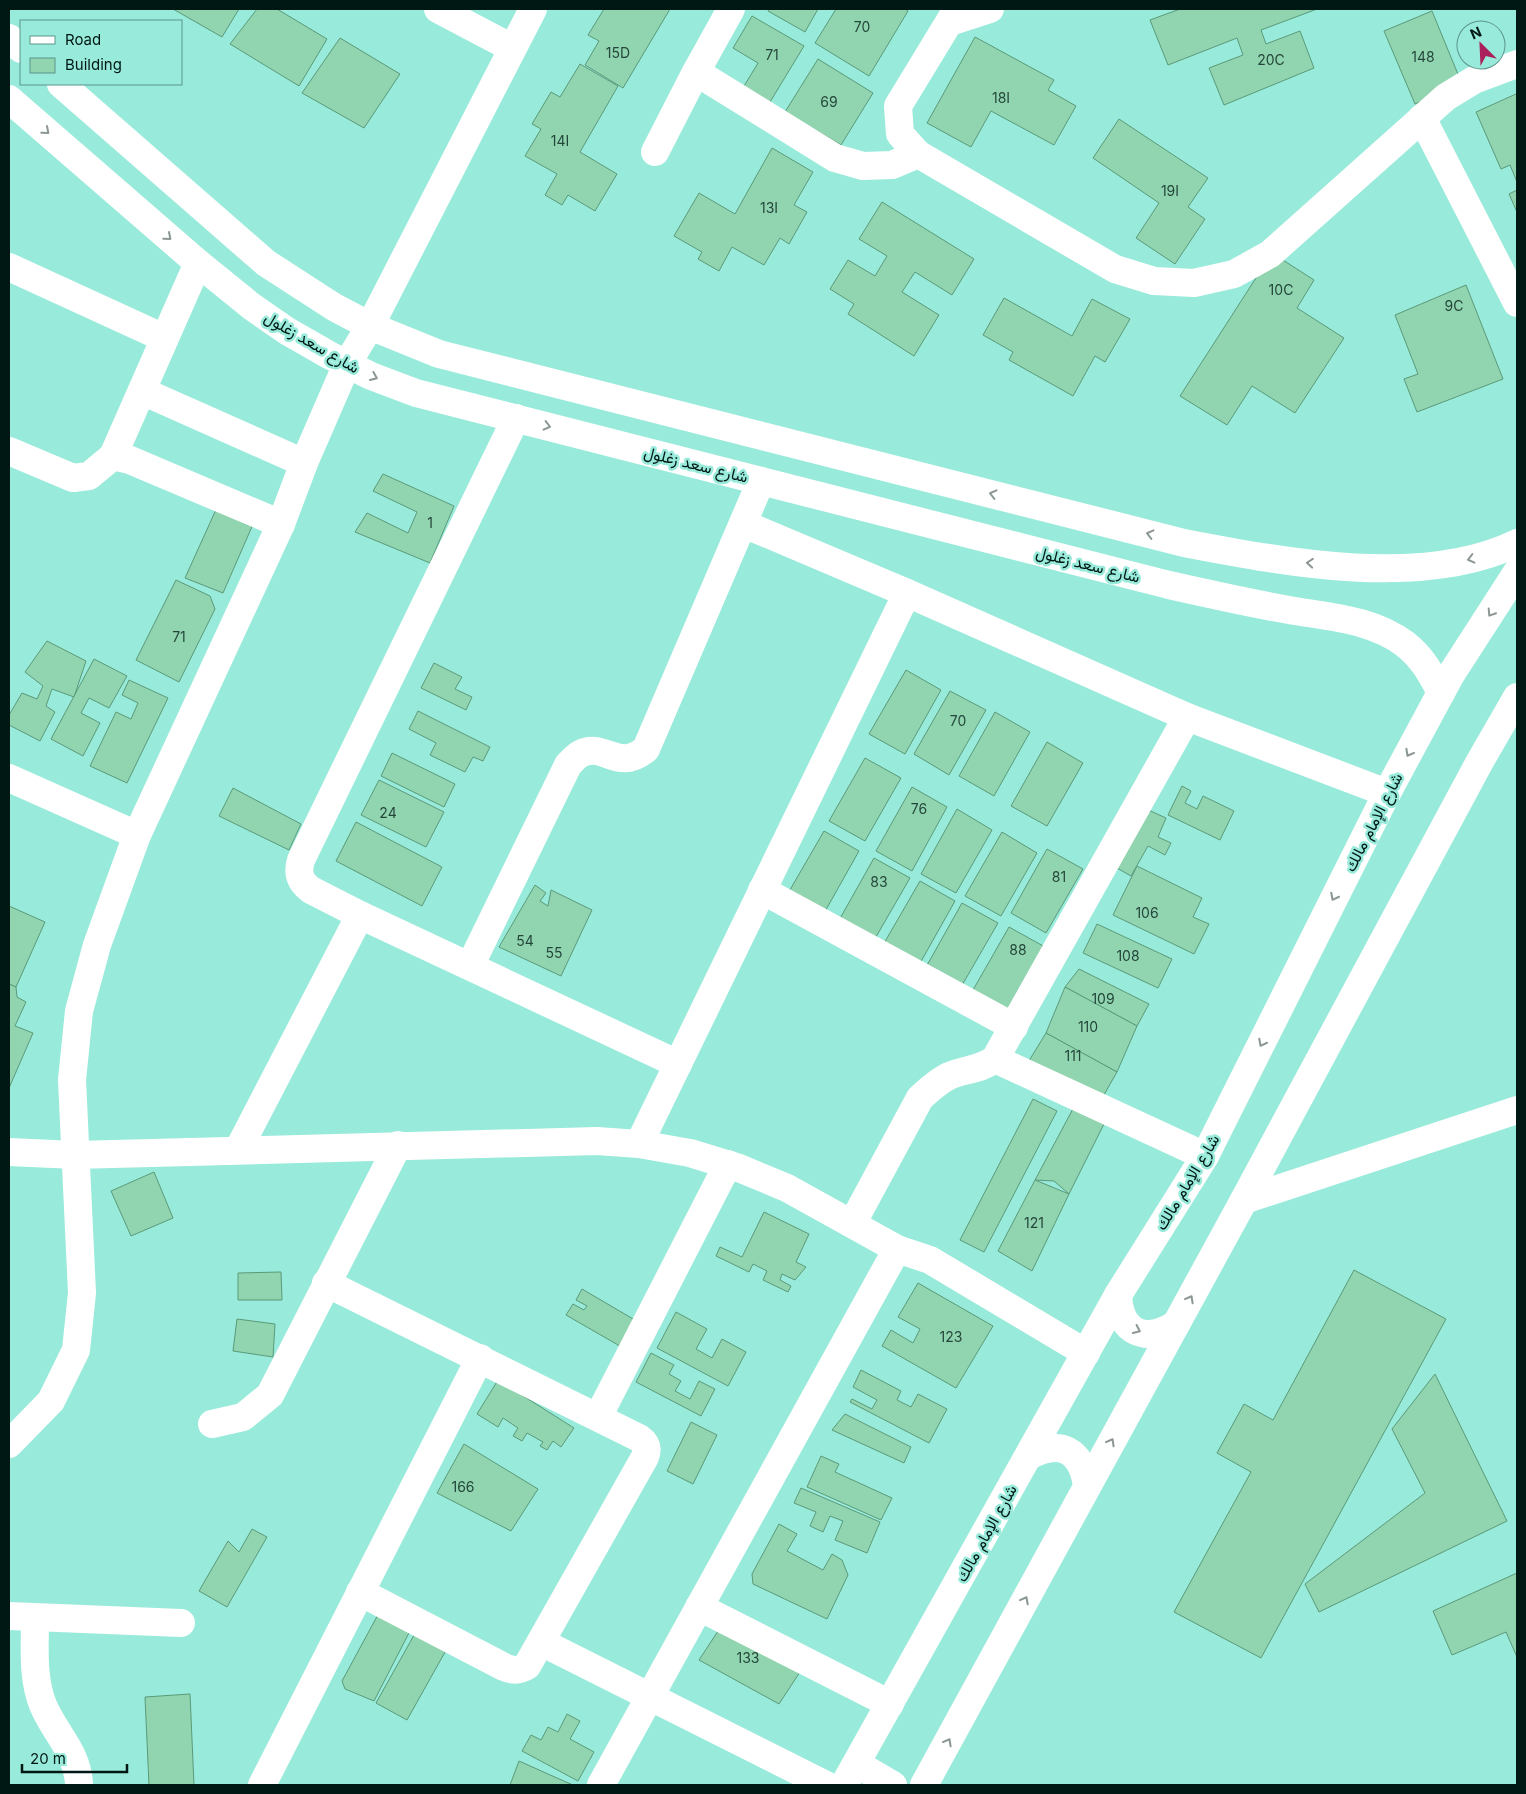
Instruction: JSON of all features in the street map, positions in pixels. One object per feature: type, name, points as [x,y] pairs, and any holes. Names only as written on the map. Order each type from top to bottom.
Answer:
[{"type":"street","points":[[438,9],[512,48]]},
{"type":"street","points":[[9,1444],[51,1401],[76,1350],[82,1293],[72,1080],[79,1011],[97,945],[137,835],[281,524],[304,463],[347,364],[370,326],[533,9]]},
{"type":"street","points":[[656,152],[696,72],[732,9]]},
{"type":"street","points":[[990,9],[954,16],[898,106],[900,134],[918,154],[1115,269],[1154,281],[1194,283],[1234,274],[1270,254],[1446,97],[1474,80],[1517,64]]},
{"type":"street","points":[[9,38],[20,48]]},
{"type":"street","points":[[696,72],[835,158],[863,166],[892,165],[918,154]]},
{"type":"street","points":[[62,85],[266,263],[306,290],[370,326],[439,354],[1184,543],[1246,555],[1309,563],[1364,567],[1436,567],[1473,559],[1517,543]]},
{"type":"street","name":"شارع سعد زغلول","points":[[9,99],[198,263],[252,306],[287,331],[347,364],[416,393],[1169,585],[1275,608],[1351,620],[1380,629],[1406,645],[1422,661],[1441,693]]},
{"type":"street","points":[[1422,118],[1517,303]]},
{"type":"street","points":[[9,451],[73,478],[89,476],[113,456],[198,263]]},
{"type":"street","points":[[11,274],[164,338]]},
{"type":"street","points":[[142,391],[304,463]]},
{"type":"street","points":[[516,418],[301,860],[299,874],[306,886],[360,915],[678,1064]]},
{"type":"street","points":[[113,456],[130,460],[281,524]]},
{"type":"street","points":[[470,966],[568,765],[580,754],[596,751],[624,760],[636,758],[646,749],[761,481]]},
{"type":"street","points":[[744,524],[907,593],[1187,717],[1387,793]]},
{"type":"street","name":"شارع الإمام مالك","points":[[850,1775],[1030,1456],[1118,1295],[1205,1156],[1387,793],[1441,693],[1517,572]]},
{"type":"street","points":[[639,1144],[907,593]]},
{"type":"street","points":[[924,1785],[1244,1200],[1474,772],[1517,697]]},
{"type":"street","points":[[852,1224],[920,1098],[933,1086],[949,1076],[983,1067],[995,1059],[1187,717]]},
{"type":"street","points":[[9,778],[137,835]]},
{"type":"street","points":[[762,890],[1014,1027]]},
{"type":"street","points":[[238,1150],[360,915]]},
{"type":"street","points":[[995,1059],[1205,1156]]},
{"type":"street","points":[[1244,1200],[1517,1110]]},
{"type":"street","points":[[9,1152],[75,1155],[597,1140],[639,1144],[690,1153],[728,1164],[787,1188],[897,1249],[930,1260],[1086,1353]]},
{"type":"street","points":[[212,1424],[243,1417],[270,1395],[398,1145]]},
{"type":"street","points":[[598,1417],[728,1164]]},
{"type":"street","points":[[601,1785],[897,1249]]},
{"type":"street","points":[[326,1283],[598,1417],[645,1442],[647,1452],[527,1666],[517,1671],[510,1670],[360,1592]]},
{"type":"street","points":[[1118,1295],[1119,1312],[1128,1326],[1144,1334],[1162,1333],[1176,1324]]},
{"type":"street","points":[[262,1785],[480,1358]]},
{"type":"street","points":[[1030,1456],[1044,1448],[1060,1448],[1075,1455],[1085,1469],[1087,1485]]},
{"type":"street","points":[[699,1607],[890,1704]]},
{"type":"street","points":[[79,1785],[75,1759],[43,1706],[22,1617],[182,1623]]},
{"type":"street","points":[[540,1642],[826,1785]]},
{"type":"street","points":[[850,1775],[893,1785]]},
{"type":"building","points":[[173,9],[239,9],[222,37]]},
{"type":"building","points":[[257,9],[277,9],[327,39],[299,86],[230,44]]},
{"type":"building","points":[[604,9],[670,9],[623,88],[585,65],[599,41],[588,35]]},
{"type":"building","points":[[769,9],[818,9],[805,32],[768,11]]},
{"type":"building","points":[[836,9],[905,9],[908,11],[869,76],[815,43]]},
{"type":"building","points":[[1180,9],[1317,9],[1261,30],[1266,44],[1300,31],[1314,68],[1224,105],[1209,68],[1243,55],[1237,38],[1168,65],[1150,20]]},
{"type":"building","points":[[1432,11],[1462,84],[1415,104],[1384,31]]},
{"type":"building","points":[[752,16],[804,46],[767,107],[741,91],[758,63],[733,48]]},
{"type":"building","points":[[975,37],[1054,80],[1048,90],[1076,106],[1054,145],[991,111],[971,147],[927,123]]},
{"type":"building","points":[[340,38],[400,74],[364,128],[302,93]]},
{"type":"building","points":[[818,59],[873,93],[841,145],[785,112]]},
{"type":"building","points":[[580,64],[618,86],[580,152],[617,174],[595,211],[568,195],[562,205],[545,195],[557,174],[525,156],[541,129],[532,124],[551,92],[560,97]]},
{"type":"building","points":[[1516,94],[1517,182],[1510,165],[1501,169],[1476,112]]},
{"type":"building","points":[[1119,119],[1208,178],[1188,207],[1205,219],[1175,264],[1136,238],[1159,203],[1093,158]]},
{"type":"building","points":[[772,148],[813,172],[794,205],[807,212],[789,244],[780,238],[764,265],[732,247],[719,271],[698,259],[702,252],[674,236],[699,193],[735,214]]},
{"type":"building","points":[[1517,190],[1517,212],[1509,194]]},
{"type":"building","points":[[882,202],[974,259],[952,295],[915,272],[902,292],[939,315],[914,356],[848,314],[854,304],[830,289],[848,260],[875,276],[887,256],[859,239]]},
{"type":"building","points":[[1272,253],[1314,280],[1297,308],[1344,338],[1295,413],[1252,386],[1227,425],[1180,396]]},
{"type":"building","points":[[1466,285],[1503,379],[1417,412],[1404,379],[1418,374],[1395,315]]},
{"type":"building","points":[[1004,298],[1072,336],[1092,299],[1130,319],[1105,362],[1095,356],[1073,396],[1009,360],[1013,352],[983,335]]},
{"type":"building","points":[[383,474],[454,506],[430,563],[355,532],[367,513],[408,533],[417,512],[373,491]]},
{"type":"building","points":[[219,503],[254,522],[223,593],[185,578]]},
{"type":"building","points":[[176,580],[210,596],[215,609],[179,682],[136,660]]},
{"type":"building","points":[[47,641],[86,661],[74,697],[52,689],[46,706],[55,712],[40,741],[9,725],[9,715],[22,693],[37,699],[43,686],[25,672]]},
{"type":"building","points":[[94,659],[127,676],[109,708],[89,698],[81,713],[100,723],[83,756],[51,739]]},
{"type":"building","points":[[434,663],[462,677],[455,689],[472,697],[466,710],[421,688]]},
{"type":"building","points":[[906,670],[941,690],[905,754],[869,734]]},
{"type":"building","points":[[129,680],[168,698],[127,783],[90,766],[116,712],[131,719],[138,703],[122,695]]},
{"type":"building","points":[[950,691],[986,710],[949,775],[914,754]]},
{"type":"building","points":[[418,711],[490,747],[483,761],[473,757],[465,772],[430,755],[436,743],[409,729]]},
{"type":"building","points":[[995,712],[1030,732],[994,796],[959,776]]},
{"type":"building","points":[[1047,742],[1083,763],[1047,826],[1011,806]]},
{"type":"building","points":[[392,753],[455,784],[444,807],[381,776]]},
{"type":"building","points":[[865,758],[901,778],[865,841],[829,821]]},
{"type":"building","points":[[379,780],[444,812],[426,847],[361,815]]},
{"type":"building","points":[[1182,786],[1191,791],[1185,803],[1197,809],[1203,796],[1234,811],[1220,840],[1168,815]]},
{"type":"building","points":[[912,787],[947,807],[912,871],[876,851]]},
{"type":"building","points":[[233,788],[301,824],[289,850],[219,816]]},
{"type":"building","points":[[957,809],[992,830],[956,893],[921,874]]},
{"type":"building","points":[[1146,809],[1166,818],[1158,837],[1171,843],[1165,855],[1148,846],[1131,876],[1110,864]]},
{"type":"building","points":[[356,822],[442,867],[422,906],[336,861]]},
{"type":"building","points":[[824,831],[859,851],[823,915],[787,895]]},
{"type":"building","points":[[1002,832],[1037,853],[1001,916],[965,896]]},
{"type":"building","points":[[1047,849],[1083,869],[1046,933],[1011,913]]},
{"type":"building","points":[[874,858],[910,878],[873,942],[838,922]]},
{"type":"building","points":[[1137,866],[1202,898],[1193,917],[1209,924],[1194,954],[1113,915]]},
{"type":"building","points":[[920,881],[955,901],[919,965],[883,945]]},
{"type":"building","points":[[535,885],[546,893],[540,901],[548,906],[551,890],[592,910],[561,976],[499,947]]},
{"type":"building","points":[[962,903],[998,923],[961,987],[926,967]]},
{"type":"building","points":[[9,906],[45,922],[16,987],[9,984]]},
{"type":"building","points":[[1097,924],[1172,959],[1158,988],[1083,953]]},
{"type":"building","points":[[1009,927],[1045,947],[1009,1010],[973,990]]},
{"type":"building","points":[[1079,969],[1149,1004],[1137,1026],[1065,987]]},
{"type":"building","points":[[9,984],[16,987],[17,997],[26,1002],[15,1026],[33,1033],[9,1088]]},
{"type":"building","points":[[1065,987],[1137,1026],[1117,1072],[1046,1033]]},
{"type":"building","points":[[1046,1033],[1117,1072],[1101,1100],[1027,1064]]},
{"type":"building","points":[[1033,1099],[1057,1111],[984,1252],[960,1240]]},
{"type":"building","points":[[1075,1105],[1106,1120],[1069,1194],[1054,1181],[1035,1180]]},
{"type":"building","points":[[154,1172],[173,1218],[131,1236],[111,1191]]},
{"type":"building","points":[[1035,1180],[1069,1194],[1032,1271],[998,1251]]},
{"type":"building","points":[[764,1212],[809,1234],[796,1262],[806,1267],[795,1280],[782,1274],[780,1280],[791,1286],[788,1292],[763,1280],[767,1271],[753,1264],[749,1272],[716,1256],[720,1247],[742,1257]]},
{"type":"building","points":[[1354,1270],[1446,1319],[1261,1658],[1174,1612],[1251,1472],[1217,1453],[1244,1404],[1273,1420]]},
{"type":"building","points":[[281,1272],[282,1300],[238,1300],[238,1273]]},
{"type":"building","points":[[918,1283],[993,1326],[956,1388],[882,1346],[891,1330],[913,1343],[920,1329],[898,1317]]},
{"type":"building","points":[[582,1289],[640,1323],[625,1349],[566,1315],[573,1304],[584,1310],[587,1306],[576,1300]]},
{"type":"building","points":[[676,1312],[707,1329],[696,1349],[712,1358],[722,1339],[746,1352],[728,1386],[657,1348]]},
{"type":"building","points":[[237,1319],[275,1324],[273,1357],[233,1351]]},
{"type":"building","points":[[651,1353],[674,1365],[669,1374],[681,1381],[675,1391],[690,1399],[699,1381],[715,1389],[701,1416],[636,1382]]},
{"type":"building","points":[[861,1370],[901,1391],[897,1400],[911,1407],[918,1394],[947,1409],[929,1443],[850,1402],[852,1399],[872,1409],[877,1400],[853,1387]]},
{"type":"building","points":[[1435,1374],[1507,1521],[1319,1612],[1305,1584],[1425,1493],[1392,1429]]},
{"type":"building","points":[[498,1380],[574,1428],[561,1447],[553,1441],[547,1450],[540,1446],[543,1442],[527,1433],[522,1441],[513,1436],[518,1428],[503,1418],[498,1427],[477,1414]]},
{"type":"building","points":[[845,1414],[911,1447],[904,1463],[832,1430]]},
{"type":"building","points":[[691,1422],[717,1435],[693,1484],[667,1471]]},
{"type":"building","points":[[464,1444],[538,1489],[511,1531],[437,1493]]},
{"type":"building","points":[[821,1456],[839,1464],[835,1472],[892,1498],[881,1520],[807,1487]]},
{"type":"building","points":[[801,1488],[880,1522],[867,1553],[835,1540],[843,1521],[830,1516],[823,1532],[810,1526],[816,1512],[794,1503]]},
{"type":"building","points":[[779,1524],[797,1534],[787,1551],[823,1570],[832,1554],[842,1560],[848,1575],[827,1619],[753,1584],[752,1574]]},
{"type":"building","points":[[252,1529],[267,1537],[227,1607],[199,1591],[228,1541],[239,1552]]},
{"type":"building","points":[[1517,1573],[1517,1657],[1506,1632],[1452,1655],[1433,1611]]},
{"type":"building","points":[[380,1611],[411,1629],[374,1701],[345,1689],[342,1681]]},
{"type":"building","points":[[722,1625],[800,1672],[779,1704],[699,1660]]},
{"type":"building","points":[[418,1628],[449,1645],[407,1720],[376,1703]]},
{"type":"building","points":[[190,1694],[194,1785],[149,1785],[145,1697]]},
{"type":"building","points":[[567,1714],[580,1721],[570,1739],[594,1752],[578,1781],[522,1751],[531,1735],[541,1740],[548,1727],[558,1732]]},
{"type":"building","points":[[519,1761],[557,1778],[573,1785],[510,1785]]}]
